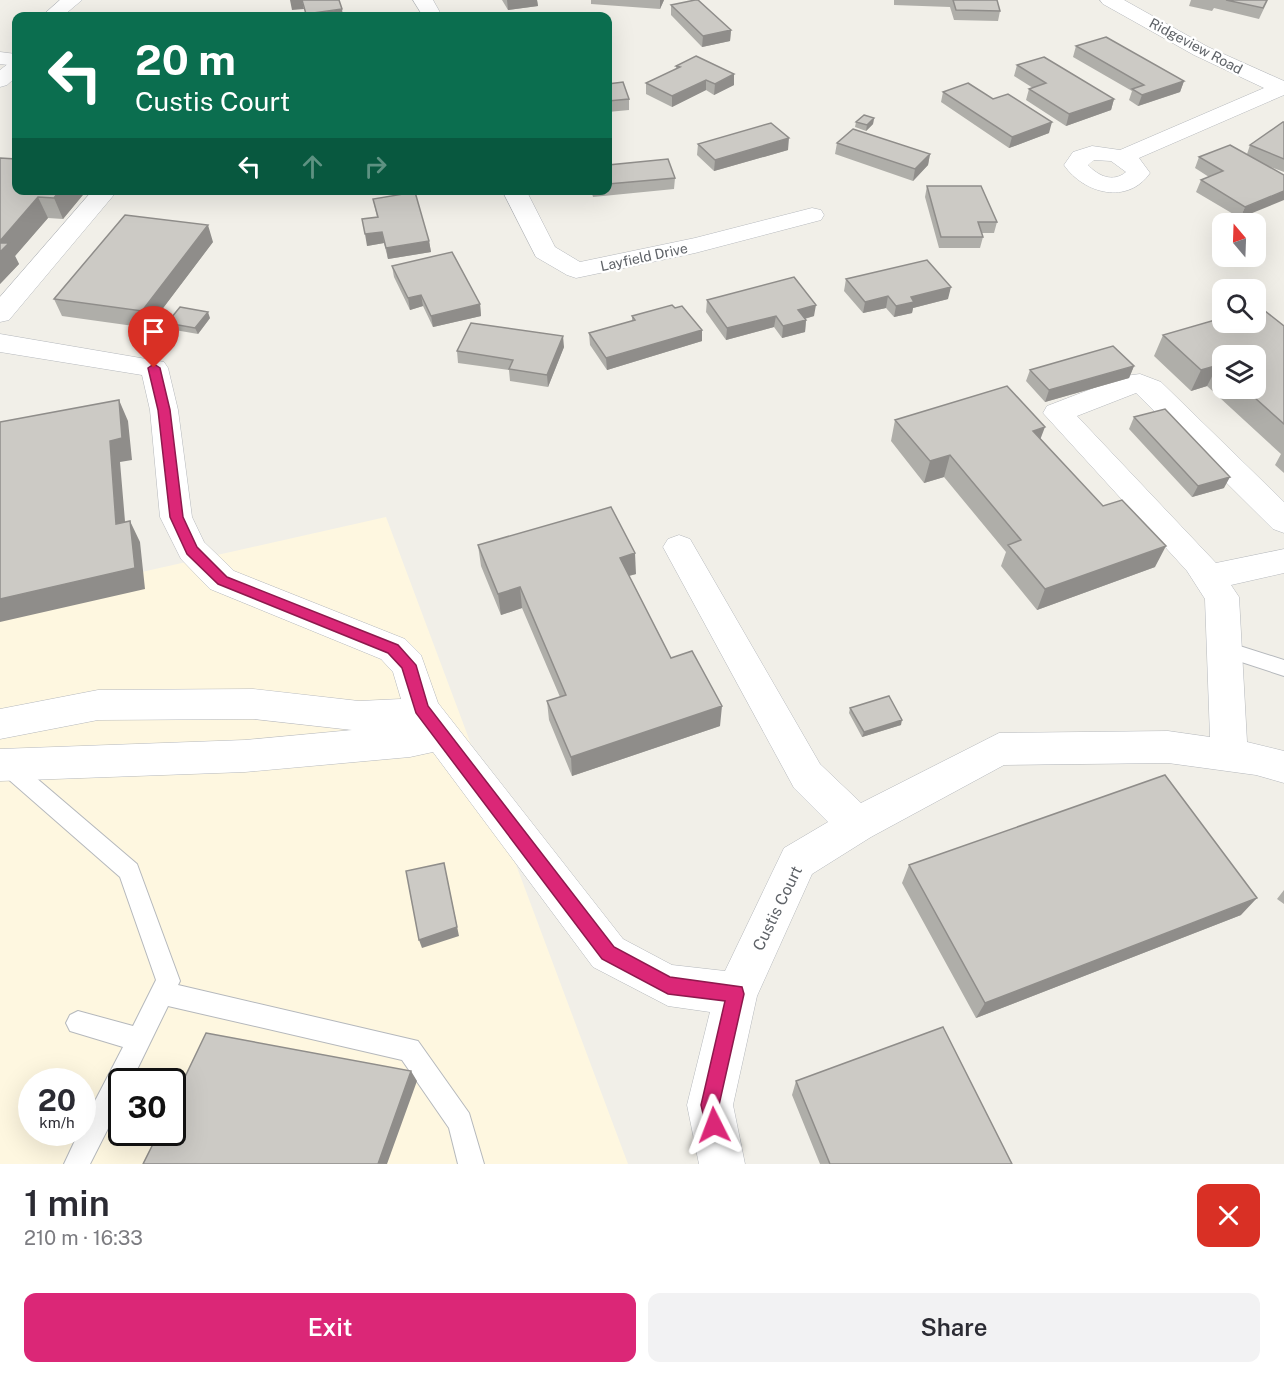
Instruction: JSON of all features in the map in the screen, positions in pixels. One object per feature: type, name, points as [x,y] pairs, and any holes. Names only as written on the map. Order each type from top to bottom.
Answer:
[{"type":"street","points":[[56,12],[72,0]]},
{"type":"street","points":[[78,12],[92,0]]},
{"type":"street","name":"Ridgeview Road","points":[[1110,0],[1201,51],[1282,88]]},
{"type":"street","points":[[0,58],[12,48]]},
{"type":"street","points":[[0,81],[12,70]]},
{"type":"street","points":[[1123,158],[1282,88]]},
{"type":"street","points":[[0,314],[102,195]]},
{"type":"street","name":"Layfield Drive","points":[[516,195],[545,252],[576,270],[629,261],[751,233],[812,215]]},
{"type":"street","points":[[0,344],[154,368],[164,410],[176,517],[192,550],[222,580],[393,649],[409,665],[431,722],[608,953],[668,985],[736,994]]},
{"type":"street","points":[[1256,761],[1224,649],[1222,597],[1198,562],[1057,413],[1125,385],[1140,383],[1151,388],[1284,521]]},
{"type":"street","points":[[679,547],[807,776],[857,825]]},
{"type":"street","points":[[1208,577],[1284,561]]},
{"type":"street","points":[[0,724],[98,705],[253,704],[360,716],[400,715],[431,722]]},
{"type":"street","points":[[2,763],[245,756],[410,741],[431,722]]},
{"type":"street","name":"Custis Court","points":[[722,1164],[710,1105],[736,994],[798,861],[857,825],[999,749],[1168,747],[1256,761]]},
{"type":"lane","points":[[1224,649],[1284,668]]},
{"type":"lane","points":[[2,763],[129,872],[168,981],[77,1164]]},
{"type":"lane","points":[[161,993],[409,1050],[460,1122],[471,1164]]},
{"type":"lane","points":[[78,1023],[139,1039]]},
{"type":"shaded area","points":[[386,517],[628,1164],[0,1164],[0,604]]},
{"type":"building","points":[[302,0],[339,0],[342,9],[320,12],[305,12]]},
{"type":"building","points":[[698,0],[731,30],[703,36],[671,5]]},
{"type":"building","points":[[953,0],[997,0],[1000,11],[956,10]]},
{"type":"building","points":[[1226,0],[1267,0],[1263,8]]},
{"type":"building","points":[[1106,37],[1184,81],[1142,95],[1132,89],[1144,85],[1076,46]]},
{"type":"building","points":[[696,56],[734,74],[715,84],[706,80],[672,96],[646,83],[680,67],[676,66]]},
{"type":"building","points":[[1044,57],[1114,99],[1069,114],[1029,89],[1046,83],[1017,65]]},
{"type":"building","points":[[623,82],[629,99],[612,101],[612,83]]},
{"type":"building","points":[[968,83],[993,99],[1008,94],[1052,122],[1012,137],[943,92]]},
{"type":"building","points":[[864,115],[874,118],[867,125],[856,122]]},
{"type":"building","points":[[1283,122],[1284,159],[1250,145]]},
{"type":"building","points":[[771,123],[789,138],[715,160],[698,144]]},
{"type":"building","points":[[853,129],[930,154],[915,169],[837,143]]},
{"type":"building","points":[[1230,145],[1284,175],[1284,191],[1245,207],[1201,180],[1223,171],[1199,157]]},
{"type":"building","points":[[0,158],[12,159],[12,195],[56,195],[54,198],[38,197],[0,241]]},
{"type":"building","points":[[668,159],[675,178],[612,184],[612,165]]},
{"type":"building","points":[[927,186],[981,186],[997,222],[978,222],[983,237],[941,237]]},
{"type":"building","points":[[416,195],[429,241],[386,248],[382,232],[365,234],[362,219],[378,217],[373,199]]},
{"type":"building","points":[[125,215],[208,225],[142,311],[54,299]]},
{"type":"building","points":[[0,243],[9,243],[0,252]]},
{"type":"building","points":[[452,252],[480,304],[431,316],[421,295],[408,298],[392,266]]},
{"type":"building","points":[[927,260],[951,287],[911,297],[914,302],[896,306],[888,296],[865,302],[846,279]]},
{"type":"building","points":[[794,277],[816,305],[798,310],[806,320],[783,326],[776,316],[727,328],[707,300]]},
{"type":"building","points":[[672,305],[675,308],[682,306],[702,330],[606,358],[589,333],[635,320],[632,316]]},
{"type":"building","points":[[180,307],[208,312],[195,328],[167,323]]},
{"type":"building","points":[[1266,312],[1284,326],[1284,424],[1256,399],[1266,399],[1266,345],[1212,345],[1212,367],[1201,370],[1163,335],[1212,321],[1212,333],[1266,333]]},
{"type":"building","points":[[471,323],[563,336],[547,375],[509,369],[513,360],[457,351]]},
{"type":"building","points":[[1113,346],[1134,366],[1049,390],[1030,370]]},
{"type":"building","points":[[1007,386],[1045,427],[1033,431],[1103,506],[1122,500],[1166,546],[1045,589],[1008,545],[1021,540],[950,455],[930,461],[895,420]]},
{"type":"building","points":[[119,400],[122,438],[110,441],[116,524],[130,521],[135,568],[0,599],[0,422]]},
{"type":"building","points":[[1165,409],[1230,477],[1198,486],[1134,417]]},
{"type":"building","points":[[611,507],[635,553],[620,558],[671,658],[692,651],[722,706],[571,757],[547,701],[566,695],[520,587],[498,594],[478,545]]},
{"type":"building","points":[[889,696],[902,720],[864,732],[850,708]]},
{"type":"building","points":[[1165,775],[1257,898],[985,1003],[909,865]]},
{"type":"building","points":[[444,863],[457,927],[419,940],[406,871]]},
{"type":"building","points":[[943,1027],[1012,1164],[830,1164],[796,1081]]},
{"type":"building","points":[[206,1033],[411,1071],[378,1164],[143,1164],[152,1146],[186,1146],[186,1075]]},
{"type":"route","points":[[154,368],[164,410],[176,517],[192,550],[222,580],[393,649],[409,665],[422,709],[608,953],[668,985],[736,994],[710,1105],[714,1125]]}]
